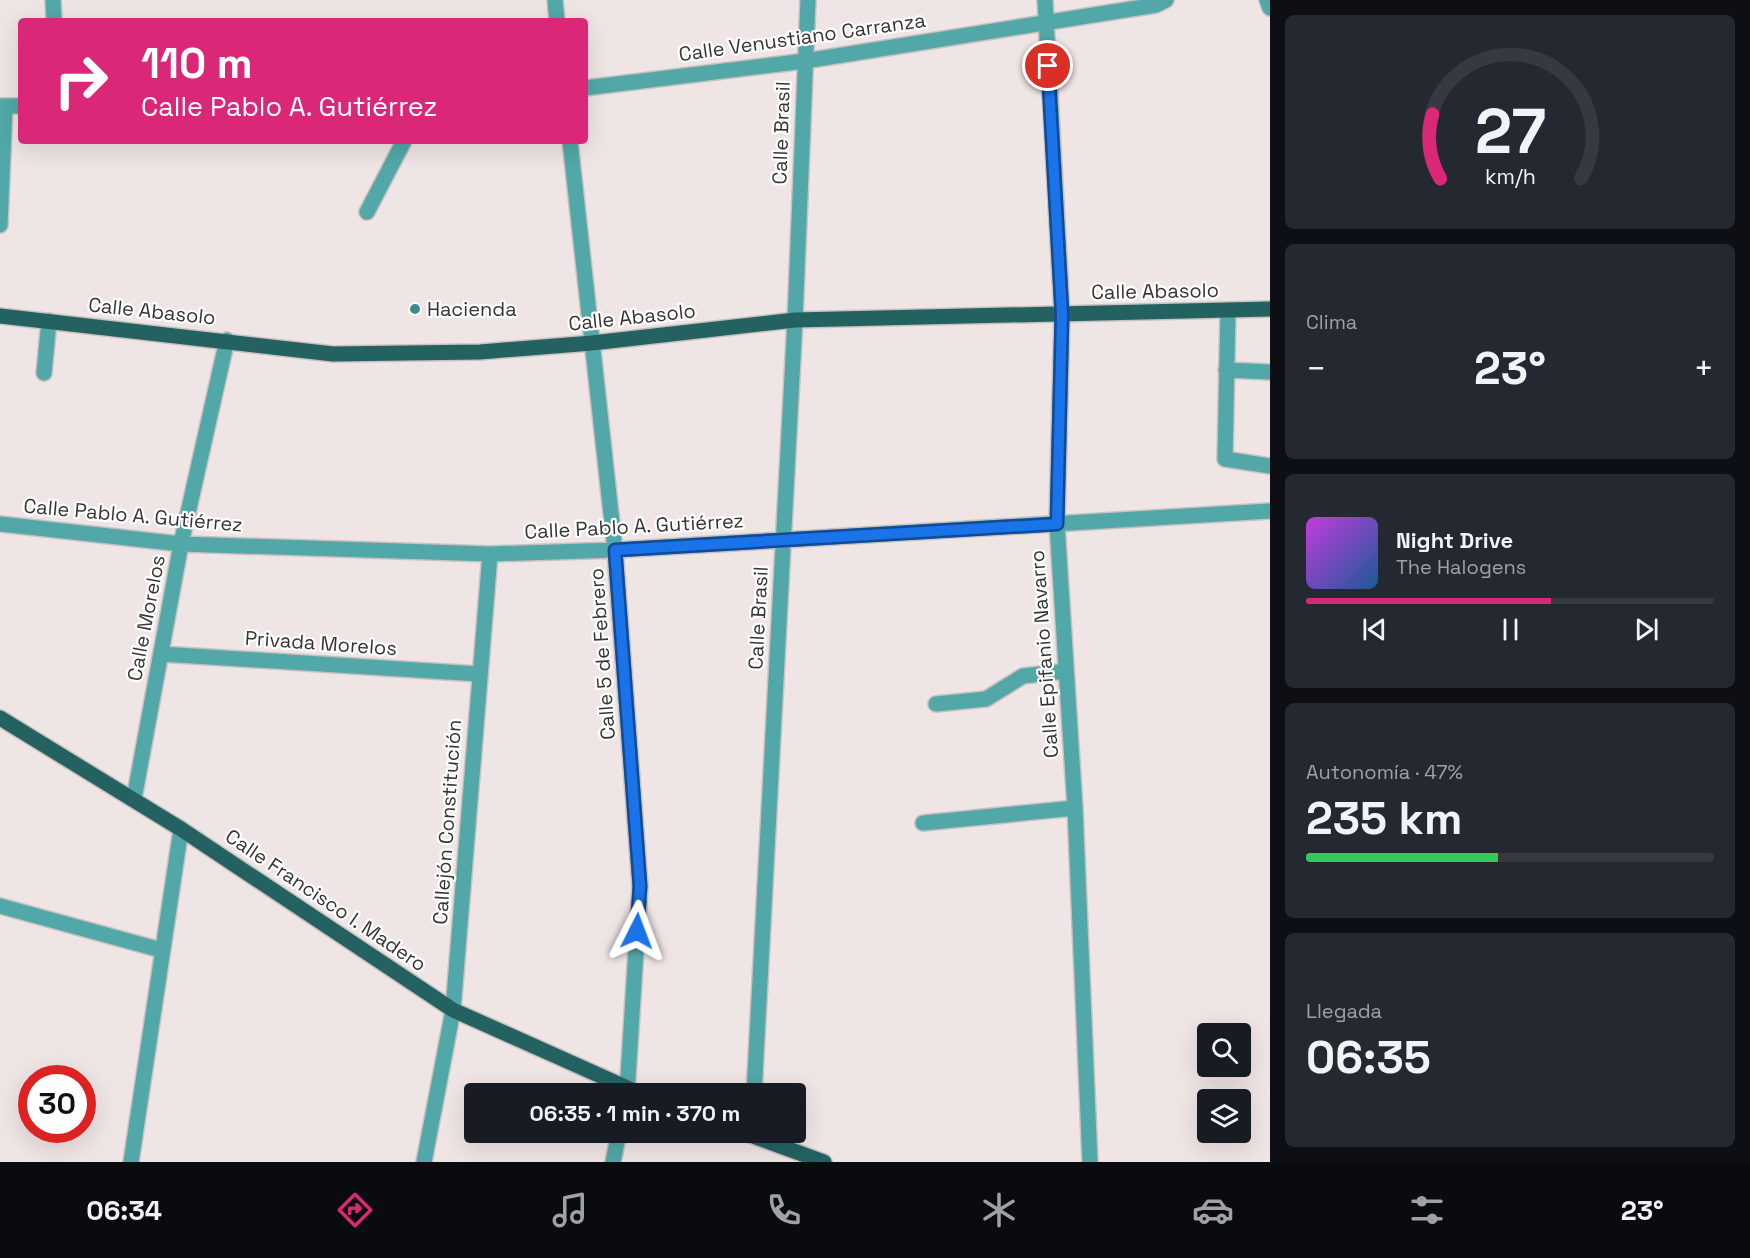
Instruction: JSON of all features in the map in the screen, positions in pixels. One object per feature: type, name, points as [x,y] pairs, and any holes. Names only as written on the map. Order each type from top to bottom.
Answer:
[{"type":"main road","name":"Calle Abasolo","points":[[0,316],[227,340],[333,354],[480,352],[592,343],[795,320],[1270,309]]},
{"type":"main road","name":"Calle Francisco I. Madero","points":[[0,718],[181,829],[453,1010],[614,1083]]},
{"type":"main road","points":[[772,1143],[824,1162]]},
{"type":"street","points":[[53,0],[54,18]]},
{"type":"street","points":[[555,0],[557,18]]},
{"type":"street","name":"Calle Brasil","points":[[755,1083],[795,320],[808,0]]},
{"type":"street","name":"Calle Epifanio Navarro","points":[[1045,0],[1062,314],[1057,524],[1075,808],[1090,1162]]},
{"type":"street","name":"Calle Venustiano Carranza","points":[[588,88],[805,61],[1156,5],[1166,0]]},
{"type":"street","points":[[1267,0],[1270,8]]},
{"type":"street","points":[[0,225],[2,106],[18,106]]},
{"type":"street","points":[[367,212],[402,144]]},
{"type":"street","name":"Calle 5 de Febrero","points":[[570,144],[615,550],[640,886],[632,1083]]},
{"type":"street","points":[[1228,310],[1225,459],[1270,466]]},
{"type":"street","points":[[44,373],[49,321]]},
{"type":"street","name":"Calle Morelos","points":[[134,799],[181,544],[227,340]]},
{"type":"street","points":[[1226,370],[1270,372]]},
{"type":"street","name":"Calle Pablo A. Gutiérrez","points":[[0,524],[181,544],[490,554],[615,550],[1270,511]]},
{"type":"street","name":"Callejón Constitución","points":[[424,1162],[453,1010],[490,554]]},
{"type":"street","name":"Privada Morelos","points":[[160,654],[479,674]]},
{"type":"street","points":[[936,704],[986,699],[1023,676],[1066,671]]},
{"type":"street","points":[[923,823],[1075,808]]},
{"type":"street","points":[[131,1162],[161,950],[181,829]]},
{"type":"street","points":[[0,906],[161,950]]},
{"type":"street","points":[[614,1162],[617,1143]]},
{"type":"place","name":"Hacienda","points":[[415,309]]},
{"type":"route","points":[[637,931],[640,886],[615,550],[1057,524],[1062,314],[1048,66]]}]
